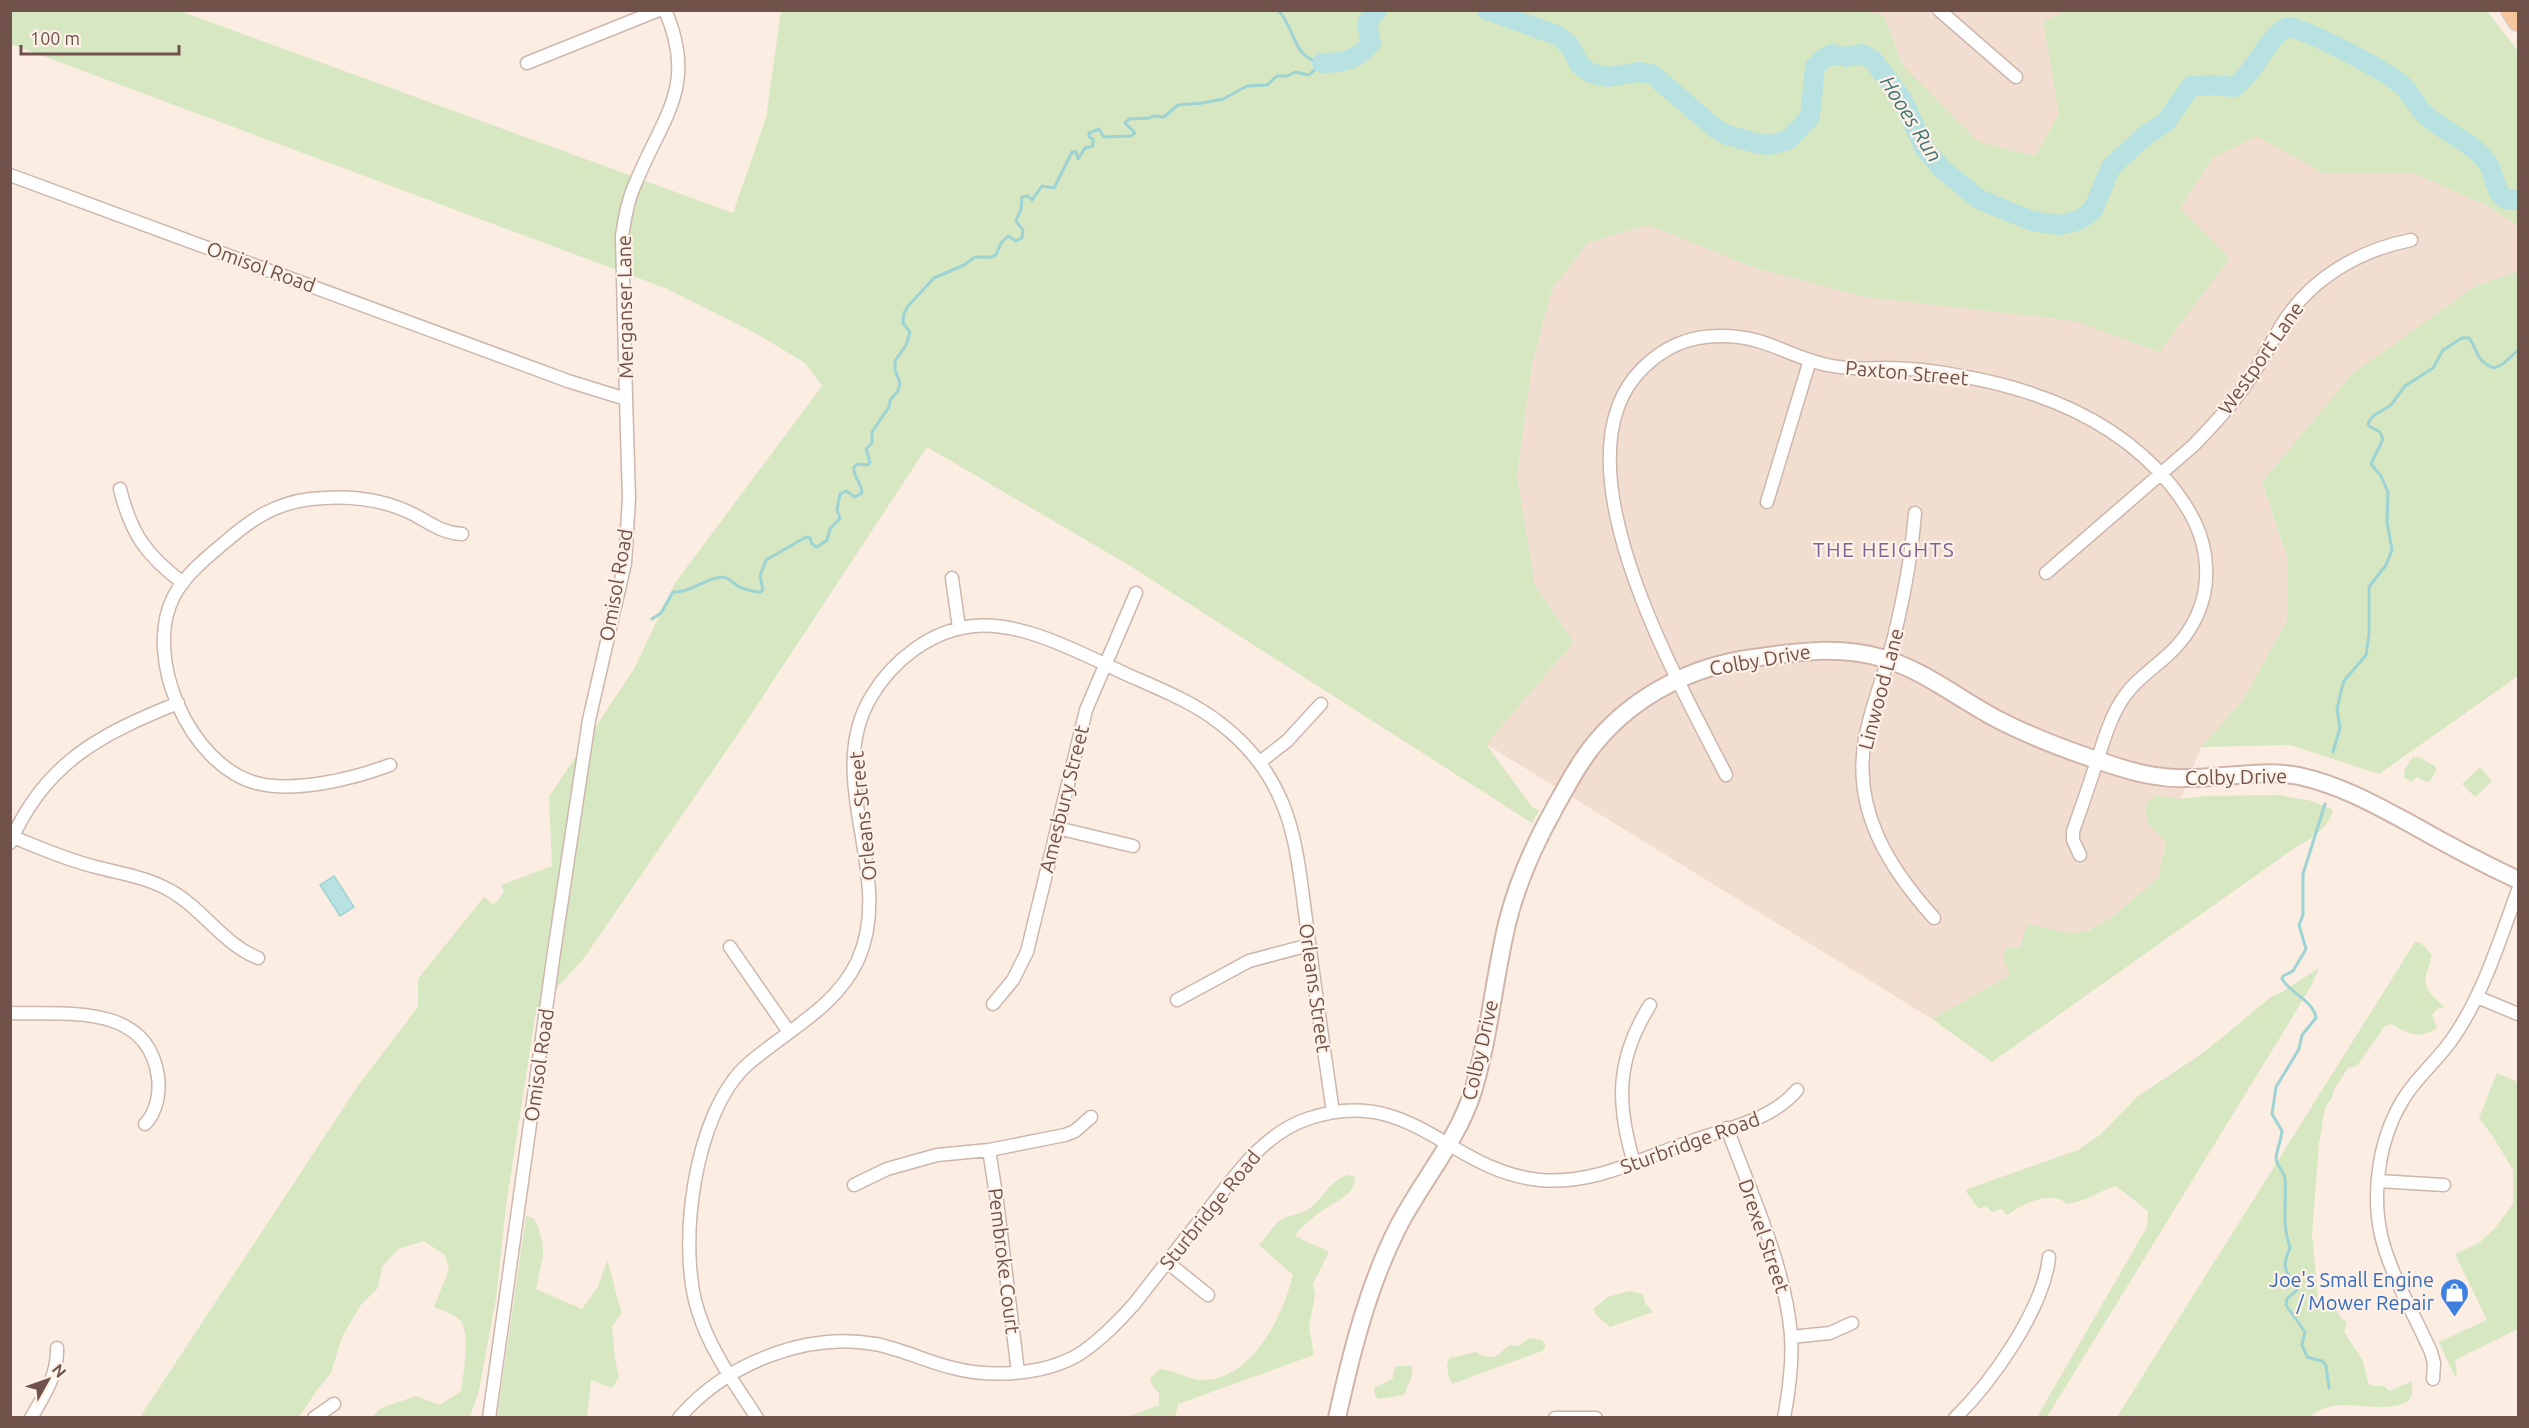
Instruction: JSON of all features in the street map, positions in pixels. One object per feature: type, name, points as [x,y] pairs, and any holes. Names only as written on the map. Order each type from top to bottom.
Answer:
[{"type":"main road","points":[[2511,10],[2518,21]]},
{"type":"street","points":[[527,63],[659,10]]},
{"type":"street","name":"Merganser Lane","points":[[626,399],[622,236],[626,211],[636,180],[662,129],[678,76],[675,43],[664,10]]},
{"type":"street","points":[[1939,10],[2016,77]]},
{"type":"street","name":"Omisol Road","points":[[10,175],[568,381],[626,399],[629,498],[625,563],[589,720],[489,1418]]},
{"type":"street","name":"Westport Lane","points":[[2046,573],[2194,445],[2236,398],[2284,322],[2313,287],[2346,264],[2383,247],[2411,240]]},
{"type":"street","name":"Paxton Street","points":[[1726,775],[1678,680],[1636,584],[1618,529],[1611,477],[1610,442],[1620,401],[1638,373],[1652,359],[1678,343],[1696,338],[1738,336],[1761,340],[1810,360],[1848,369],[1919,370],[1960,375],[2026,392],[2094,420],[2132,445],[2161,474],[2186,505],[2200,532],[2206,566],[2204,597],[2197,616],[2176,647],[2145,673],[2121,700],[2112,716],[2073,831],[2073,840],[2080,855]]},
{"type":"street","points":[[1767,502],[1810,360]]},
{"type":"street","points":[[120,489],[124,506],[140,542],[163,568],[183,583]]},
{"type":"street","points":[[390,765],[352,777],[293,786],[257,783],[229,771],[215,760],[192,733],[178,703],[165,663],[168,614],[174,596],[206,558],[244,525],[288,503],[335,498],[376,501],[413,514],[440,530],[462,534]]},
{"type":"street","name":"Linwood Lane","points":[[1915,513],[1907,583],[1865,737],[1863,771],[1864,792],[1875,834],[1886,857],[1934,918]]},
{"type":"street","points":[[952,578],[959,628]]},
{"type":"street","name":"Amesbury Street","points":[[993,1004],[1013,980],[1027,952],[1086,710],[1136,593]]},
{"type":"street","name":"Orleans Street","points":[[757,1418],[729,1375],[700,1317],[690,1276],[690,1231],[699,1167],[708,1128],[722,1095],[746,1066],[839,990],[850,975],[864,944],[869,919],[870,881],[859,815],[854,750],[862,715],[875,691],[895,666],[928,641],[959,628],[976,626],[1009,628],[1064,646],[1202,710],[1240,740],[1260,762],[1272,781],[1289,819],[1333,1112]]},
{"type":"street","name":"Colby Drive","points":[[1337,1418],[1367,1304],[1379,1269],[1404,1216],[1448,1144],[1472,1095],[1506,925],[1520,879],[1535,844],[1572,778],[1600,737],[1637,704],[1678,680],[1724,663],[1801,651],[1844,650],[1888,659],[1918,673],[1960,699],[2019,730],[2131,770],[2171,778],[2283,774],[2329,784],[2356,795],[2518,880]]},
{"type":"street","points":[[178,703],[130,722],[86,747],[61,769],[42,791],[12,840],[162,886],[188,902],[236,948],[258,958]]},
{"type":"street","points":[[1260,762],[1287,741],[1321,704]]},
{"type":"street","points":[[1057,828],[1133,846]]},
{"type":"street","points":[[2433,1379],[2434,1363],[2431,1352],[2389,1259],[2381,1235],[2377,1204],[2378,1181],[2385,1143],[2400,1105],[2455,1035],[2477,997],[2518,890]]},
{"type":"street","points":[[1177,1000],[1250,961],[1309,945]]},
{"type":"street","points":[[730,947],[789,1032]]},
{"type":"street","points":[[2477,997],[2518,1014]]},
{"type":"street","points":[[1634,1163],[1623,1116],[1623,1072],[1632,1037],[1650,1005]]},
{"type":"street","points":[[10,1013],[105,1017],[126,1025],[135,1032],[151,1054],[158,1077],[155,1106],[150,1119],[145,1124]]},
{"type":"street","name":"Sturbridge Road","points":[[679,1418],[701,1395],[729,1375],[765,1358],[799,1347],[841,1341],[875,1344],[956,1369],[981,1373],[1018,1372],[1041,1368],[1077,1355],[1117,1322],[1261,1147],[1289,1127],[1306,1119],[1333,1112],[1354,1110],[1389,1115],[1414,1124],[1500,1171],[1539,1179],[1560,1180],[1593,1176],[1634,1163],[1770,1113],[1789,1100],[1797,1090]]},
{"type":"street","points":[[854,1185],[911,1161],[1065,1136],[1075,1131],[1091,1117]]},
{"type":"street","name":"Drexel Street","points":[[1727,1128],[1786,1295],[1791,1337],[1789,1388],[1784,1418]]},
{"type":"street","name":"Pembroke Court","points":[[989,1150],[1018,1372]]},
{"type":"street","points":[[2378,1181],[2444,1185]]},
{"type":"street","points":[[1955,1418],[1995,1371],[2025,1322],[2043,1286],[2049,1257]]},
{"type":"street","points":[[1167,1262],[1208,1294]]},
{"type":"street","points":[[1791,1337],[1830,1333],[1852,1323]]},
{"type":"street","points":[[31,1418],[52,1380],[58,1359],[57,1348]]},
{"type":"street","points":[[314,1418],[334,1404]]},
{"type":"street","points":[[1555,1418],[1596,1418]]},
{"type":"shaded area","points":[[1863,11],[2067,11],[2043,21],[2059,114],[2035,156],[1979,142],[1902,64],[1884,15]]},
{"type":"shaded area","points":[[2257,135],[2323,173],[2413,172],[2486,205],[2518,226],[2518,271],[2474,287],[2262,482],[2288,560],[2287,621],[2243,700],[2201,747],[2168,832],[2158,878],[2112,917],[1932,1019],[1486,744],[1574,642],[1535,586],[1517,476],[1532,365],[1552,289],[1588,243],[1648,225],[1755,268],[1865,297],[2076,321],[2159,352],[2180,208],[2213,158]]},
{"type":"green space","points":[[10,11],[180,11],[733,213],[766,118],[781,11],[1863,11],[1884,15],[1902,64],[1979,142],[2035,156],[2059,114],[2043,21],[2067,11],[2487,11],[2518,51],[2518,226],[2486,205],[2413,173],[2323,173],[2257,136],[2213,158],[2180,208],[2230,258],[2159,352],[2075,321],[1865,297],[1755,268],[1648,225],[1588,243],[1552,289],[1532,365],[1517,476],[1535,586],[1574,642],[1486,744],[1532,807],[1539,811],[1532,823],[1127,564],[927,447],[742,728],[584,958],[536,1011],[506,1206],[496,1299],[479,1390],[470,1417],[372,1417],[381,1408],[416,1396],[440,1405],[461,1391],[466,1344],[463,1326],[454,1316],[434,1307],[449,1269],[445,1255],[424,1241],[398,1249],[382,1267],[378,1288],[360,1306],[342,1337],[331,1373],[299,1417],[140,1417],[357,1087],[418,1007],[418,979],[484,897],[494,905],[504,892],[501,885],[552,866],[549,797],[634,669],[675,583],[822,386],[805,363],[757,334],[665,288],[11,44]]},
{"type":"green space","points":[[2518,271],[2518,676],[2379,774],[2290,745],[2201,747],[2243,700],[2287,621],[2288,560],[2262,482],[2352,374],[2474,287]]},
{"type":"green space","points":[[2413,757],[2419,757],[2435,766],[2436,771],[2430,782],[2417,777],[2411,782],[2404,777],[2405,769]]},
{"type":"green space","points":[[2480,767],[2492,781],[2475,797],[2462,784]]},
{"type":"green space","points":[[2278,795],[2312,801],[2333,810],[2327,823],[2314,836],[1992,1062],[1932,1019],[2010,975],[2003,958],[2006,948],[2020,948],[2027,924],[2071,933],[2088,931],[2112,917],[2158,878],[2166,843],[2148,823],[2145,809],[2148,801],[2157,796],[2181,799],[2205,796]]},
{"type":"green space","points":[[2415,942],[2421,943],[2432,955],[2426,978],[2427,989],[2445,1007],[2437,1009],[2432,1015],[2437,1028],[2425,1034],[2409,1033],[2392,1024],[2385,1026],[2357,1066],[2348,1068],[2333,1091],[2332,1098],[2325,1107],[2319,1143],[2312,1234],[2318,1299],[2322,1305],[2334,1308],[2347,1322],[2344,1332],[2363,1361],[2368,1383],[2374,1386],[2384,1386],[2390,1391],[2412,1381],[2412,1394],[2409,1401],[2389,1407],[2335,1406],[2308,1417],[2117,1417]]},
{"type":"green space","points":[[2319,968],[2311,986],[2276,1044],[2047,1417],[2037,1417],[2147,1227],[2148,1211],[2116,1186],[2073,1203],[2067,1204],[2053,1198],[2037,1200],[2007,1215],[2002,1209],[1992,1212],[1986,1206],[1979,1209],[1965,1190],[2078,1150],[2100,1135],[2138,1096],[2203,1053],[2271,997]]},
{"type":"green space","points":[[2497,1073],[2518,1082],[2518,1329],[2455,1360],[2457,1375],[2455,1377],[2439,1342],[2487,1320],[2455,1254],[2479,1243],[2495,1228],[2513,1204],[2513,1170],[2479,1118]]},
{"type":"green space","points":[[1348,1175],[1355,1177],[1355,1183],[1350,1192],[1316,1215],[1295,1236],[1329,1252],[1313,1284],[1315,1295],[1309,1327],[1314,1355],[1178,1404],[1175,1417],[1127,1417],[1159,1405],[1159,1393],[1153,1387],[1150,1378],[1160,1369],[1201,1380],[1219,1378],[1235,1370],[1262,1344],[1273,1327],[1293,1275],[1259,1245],[1278,1222],[1309,1209],[1331,1185],[1341,1177]]},
{"type":"green space","points":[[526,1216],[534,1218],[543,1246],[536,1289],[582,1309],[598,1287],[607,1261],[611,1274],[622,1312],[612,1327],[619,1377],[612,1388],[591,1380],[587,1417],[497,1417]]},
{"type":"green space","points":[[1629,1291],[1643,1294],[1645,1303],[1653,1312],[1610,1327],[1597,1316],[1593,1309],[1608,1297]]},
{"type":"green space","points":[[1529,1338],[1542,1340],[1546,1347],[1542,1351],[1452,1384],[1447,1368],[1450,1358],[1476,1352],[1483,1356],[1495,1357],[1510,1345],[1519,1346]]},
{"type":"green space","points":[[1397,1366],[1412,1366],[1412,1376],[1404,1395],[1379,1399],[1375,1396],[1374,1388],[1393,1378]]},
{"type":"water","points":[[334,876],[354,907],[340,916],[320,885]]},
{"type":"waterway","name":"Hooes Run","points":[[1278,10],[1300,49],[1312,60],[1322,63]]},
{"type":"waterway","name":"Hooes Run","points":[[1322,63],[1350,59],[1366,49],[1371,43],[1367,23],[1377,10]]},
{"type":"waterway","name":"Hooes Run","points":[[1487,10],[1559,36],[1570,46],[1579,64],[1590,73],[1608,77],[1638,72],[1652,74],[1716,129],[1727,135],[1760,144],[1769,145],[1788,140],[1810,117],[1815,67],[1823,59],[1832,54],[1846,57],[1862,54],[1873,60],[1902,99],[1925,149],[1942,169],[1979,199],[2032,221],[2060,225],[2079,220],[2093,210],[2111,167],[2146,135],[2166,122],[2191,86],[2234,87],[2242,81],[2275,37],[2289,27],[2330,44],[2394,79],[2407,90],[2425,115],[2481,155],[2487,162],[2497,188],[2504,198],[2518,199]]},
{"type":"waterway","points":[[652,619],[661,613],[673,592],[679,592],[716,578],[725,577],[739,587],[760,592],[763,590],[760,576],[766,560],[806,537],[810,538],[812,544],[817,547],[827,540],[830,529],[840,518],[837,510],[840,494],[846,491],[855,497],[862,493],[854,467],[858,464],[868,465],[870,462],[866,449],[872,443],[872,432],[889,407],[890,400],[898,391],[900,383],[895,370],[895,361],[906,345],[910,332],[903,323],[904,313],[908,306],[934,278],[964,265],[975,257],[996,255],[1001,243],[1008,236],[1016,241],[1022,238],[1023,230],[1016,221],[1021,209],[1022,197],[1028,196],[1032,200],[1042,186],[1054,188],[1072,152],[1076,152],[1078,159],[1085,148],[1093,146],[1093,139],[1089,137],[1089,133],[1099,129],[1104,137],[1131,136],[1135,133],[1125,123],[1129,119],[1164,117],[1178,105],[1223,99],[1247,86],[1267,85],[1277,76],[1287,76],[1296,72],[1309,75],[1322,63]]},
{"type":"waterway","points":[[2333,752],[2340,728],[2337,709],[2344,681],[2366,655],[2369,634],[2369,587],[2386,565],[2392,550],[2387,522],[2388,492],[2381,476],[2371,464],[2383,439],[2380,432],[2368,423],[2373,416],[2391,405],[2405,386],[2433,368],[2443,350],[2462,338],[2469,338],[2480,359],[2494,368],[2503,364],[2518,350]]},
{"type":"waterway","points":[[2325,804],[2303,874],[2303,915],[2299,925],[2306,949],[2293,971],[2283,976],[2282,979],[2311,1006],[2316,1018],[2302,1035],[2299,1049],[2276,1087],[2272,1114],[2282,1131],[2276,1158],[2285,1179],[2285,1221],[2290,1248],[2285,1267],[2297,1290],[2287,1299],[2286,1305],[2305,1332],[2302,1345],[2307,1357],[2322,1361],[2326,1365],[2329,1388]]},
{"type":"place","name":"Joe's Small Engine / Mower Repair","points":[[2455,1318]]},
{"type":"district","name":"THE HEIGHTS","points":[[1884,550]]}]
